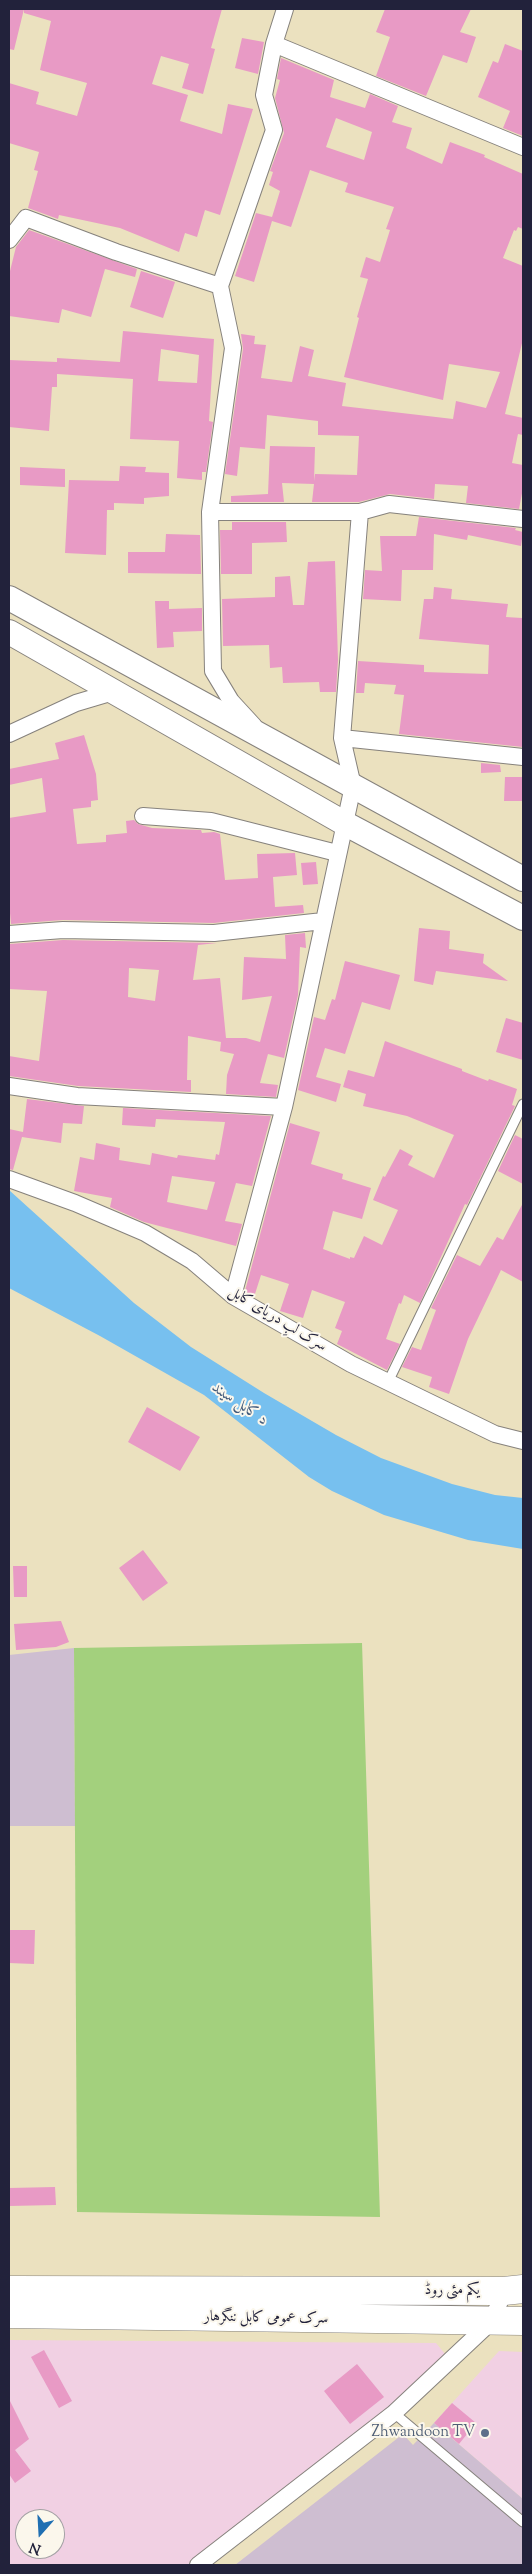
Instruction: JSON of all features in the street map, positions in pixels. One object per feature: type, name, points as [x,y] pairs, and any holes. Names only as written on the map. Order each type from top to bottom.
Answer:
[{"type":"highway","name":"سرک عمومی کابل ننگرهار","points":[[9,2290],[381,2291]]},
{"type":"highway","name":"یکم مئی روڈ","points":[[381,2291],[514,2290]]},
{"type":"highway","name":"سرک عمومی کابل ننگرهار","points":[[9,2314],[523,2321]]},
{"type":"main road","points":[[9,598],[523,880]]},
{"type":"main road","points":[[9,632],[344,823],[523,918]]},
{"type":"street","points":[[268,741],[231,701],[213,671],[210,512],[232,348],[220,286],[274,130],[264,95],[274,44],[285,9]]},
{"type":"street","points":[[274,44],[523,147]]},
{"type":"street","points":[[9,240],[26,218],[116,252],[220,286]]},
{"type":"street","points":[[210,512],[360,512],[389,504],[523,518]]},
{"type":"street","points":[[233,1296],[284,1107],[337,853],[353,786],[342,738],[360,512]]},
{"type":"street","points":[[9,734],[76,703],[113,692]]},
{"type":"street","points":[[342,738],[523,757]]},
{"type":"street","points":[[143,816],[210,821],[337,853]]},
{"type":"street","points":[[9,934],[63,930],[214,933],[323,921]]},
{"type":"street","points":[[9,1086],[77,1096],[284,1107]]},
{"type":"street","name":"سرک لبِ دریای کابل","points":[[9,1179],[75,1203],[145,1233],[192,1261],[233,1296],[351,1364],[495,1434],[523,1441]]},
{"type":"street","points":[[198,2565],[394,2413],[492,2321],[514,2290]]},
{"type":"lane","points":[[388,1382],[523,1104]]},
{"type":"lane","points":[[394,2413],[523,2522]]},
{"type":"shaded area","points":[[74,1648],[75,1826],[9,1826],[9,1655]]},
{"type":"shaded area","points":[[9,2340],[436,2343],[450,2360],[198,2565],[9,2565]]},
{"type":"shaded area","name":"Zhwandoon TV","points":[[499,2351],[523,2352],[523,2499],[434,2423]]},
{"type":"shaded area","points":[[434,2423],[523,2499],[523,2565],[235,2565],[403,2434],[413,2445]]},
{"type":"green space","points":[[362,1643],[380,2217],[77,2212],[74,1648]]},
{"type":"water","name":"د کابل سيند","points":[[9,1190],[134,1303],[191,1347],[264,1393],[336,1435],[381,1458],[452,1484],[495,1495],[523,1498],[523,1549],[468,1540],[384,1515],[332,1491],[309,1477],[204,1395],[100,1336],[9,1288]]},
{"type":"building","points":[[9,9],[24,9],[14,50],[9,49]]},
{"type":"building","points":[[24,9],[222,9],[211,48],[215,49],[203,94],[182,88],[189,64],[161,56],[152,84],[188,95],[180,121],[222,134],[228,104],[253,109],[220,215],[205,210],[197,237],[185,233],[179,252],[120,228],[59,215],[58,219],[28,208],[38,171],[34,170],[39,152],[9,143],[9,83],[39,92],[36,104],[77,116],[87,83],[40,70],[51,21],[24,13]]},
{"type":"building","points":[[385,9],[471,9],[460,32],[476,37],[467,63],[443,55],[426,96],[376,76],[390,37],[376,32]]},
{"type":"building","points":[[242,38],[264,42],[258,74],[235,68]]},
{"type":"building","points":[[505,44],[523,51],[523,136],[503,128],[510,111],[478,97],[493,61],[498,63]]},
{"type":"building","points":[[281,58],[334,80],[330,97],[365,108],[370,94],[398,106],[392,122],[412,128],[406,148],[442,164],[450,142],[485,155],[484,157],[523,174],[523,229],[518,227],[516,231],[514,230],[503,258],[523,266],[523,339],[505,414],[523,418],[523,435],[518,434],[512,463],[523,465],[523,488],[519,509],[466,503],[468,486],[435,484],[434,499],[390,494],[359,502],[312,502],[314,484],[282,483],[284,502],[231,502],[231,496],[268,494],[270,446],[315,447],[314,481],[315,474],[357,475],[359,436],[318,435],[318,421],[267,415],[265,449],[240,447],[237,476],[225,474],[243,349],[241,334],[255,336],[254,344],[266,345],[261,378],[292,382],[300,346],[314,350],[308,376],[346,383],[342,406],[453,419],[456,401],[486,408],[500,372],[449,364],[443,400],[344,377],[359,318],[357,317],[368,279],[360,277],[366,257],[380,262],[390,230],[386,229],[394,207],[345,192],[348,183],[310,170],[291,227],[272,221],[254,282],[235,276],[256,213],[272,217],[280,191],[269,185],[273,172],[270,171],[284,133],[275,98],[280,80],[277,79]],"holes":[[[336,118],[372,132],[364,160],[326,147]]]},
{"type":"building","points":[[29,230],[137,269],[135,277],[105,269],[91,317],[62,309],[59,323],[9,316],[9,275],[16,247]]},
{"type":"building","points":[[141,271],[175,282],[163,318],[130,307]]},
{"type":"building","points":[[123,331],[214,339],[209,421],[213,422],[206,472],[202,472],[202,480],[177,478],[179,441],[130,439],[133,379],[57,374],[57,387],[52,387],[49,431],[9,427],[9,360],[57,362],[57,358],[120,362]],"holes":[[[161,349],[199,355],[197,383],[158,381]]]},
{"type":"building","points":[[120,466],[146,467],[145,472],[169,473],[169,496],[144,498],[144,504],[114,503],[114,510],[107,510],[106,555],[65,553],[69,480],[119,481]]},
{"type":"building","points":[[20,467],[65,469],[65,487],[20,485]]},
{"type":"building","points":[[419,517],[516,528],[515,530],[523,532],[521,546],[468,535],[467,540],[434,534],[433,570],[402,570],[401,601],[363,599],[365,570],[382,571],[380,536],[416,536]]},
{"type":"building","points":[[232,522],[286,522],[287,542],[252,543],[252,574],[221,574],[220,530],[232,530]]},
{"type":"building","points":[[166,534],[200,535],[201,574],[128,573],[128,552],[165,552]]},
{"type":"building","points":[[335,561],[338,660],[336,692],[320,692],[319,682],[283,683],[282,667],[270,668],[269,645],[223,646],[222,599],[275,597],[275,577],[290,576],[293,605],[304,605],[308,562]]},
{"type":"building","points":[[434,587],[452,589],[451,599],[508,604],[506,617],[522,618],[523,747],[399,734],[404,695],[394,694],[396,685],[365,683],[364,693],[356,693],[358,661],[424,665],[424,672],[488,674],[489,645],[419,639],[424,599],[433,599]]},
{"type":"building","points":[[155,601],[169,601],[169,609],[202,608],[202,631],[173,632],[174,647],[157,648]]},
{"type":"building","points":[[84,735],[96,774],[98,800],[91,801],[91,807],[73,809],[77,844],[106,842],[106,835],[127,833],[126,821],[134,820],[138,824],[152,828],[201,830],[202,833],[214,832],[220,834],[225,880],[258,878],[257,854],[295,853],[297,875],[273,877],[275,907],[303,905],[304,913],[214,923],[63,920],[11,924],[9,902],[9,818],[46,812],[42,778],[9,785],[9,769],[59,759],[55,743]]},
{"type":"building","points":[[481,763],[500,765],[501,772],[481,773]]},
{"type":"building","points":[[505,777],[523,777],[523,801],[504,801]]},
{"type":"building","points":[[316,862],[318,884],[303,885],[301,863]]},
{"type":"building","points":[[419,928],[450,931],[449,949],[484,954],[483,963],[508,981],[436,971],[433,985],[414,981]]},
{"type":"building","points":[[305,933],[306,948],[300,947],[298,995],[284,1058],[268,1054],[260,1083],[278,1085],[276,1097],[226,1094],[227,1075],[234,1054],[220,1051],[221,1042],[188,1036],[187,1080],[191,1080],[191,1092],[78,1086],[9,1076],[9,1056],[39,1061],[47,991],[9,989],[9,944],[63,940],[217,943],[198,945],[193,980],[220,978],[226,1038],[246,1038],[260,1042],[272,996],[242,1000],[244,957],[286,959],[285,935]],"holes":[[[129,968],[159,970],[155,1001],[128,997]]]},
{"type":"building","points":[[345,961],[400,975],[390,1010],[362,1002],[345,1054],[325,1048],[316,1077],[341,1084],[336,1102],[298,1090],[314,1017],[325,1020],[332,999],[335,1000]]},
{"type":"building","points":[[506,1018],[523,1023],[523,1060],[496,1052]]},
{"type":"building","points":[[385,1041],[462,1069],[462,1071],[488,1081],[489,1079],[517,1089],[512,1105],[515,1106],[467,1205],[465,1204],[420,1303],[404,1295],[401,1304],[399,1303],[386,1339],[400,1344],[387,1370],[337,1344],[342,1331],[335,1328],[345,1302],[312,1290],[303,1318],[280,1311],[289,1284],[261,1275],[254,1297],[245,1291],[290,1123],[320,1132],[311,1164],[343,1174],[342,1179],[371,1188],[362,1219],[333,1211],[323,1249],[350,1259],[350,1257],[354,1258],[364,1236],[382,1245],[398,1210],[373,1200],[383,1176],[385,1177],[400,1149],[413,1156],[408,1165],[434,1178],[454,1135],[407,1116],[363,1106],[366,1094],[343,1087],[348,1070],[374,1077]]},
{"type":"building","points":[[27,1099],[84,1106],[82,1124],[63,1123],[61,1143],[22,1137],[13,1170],[9,1169],[9,1129],[23,1132]]},
{"type":"building","points":[[123,1108],[271,1116],[252,1186],[236,1183],[225,1221],[242,1224],[236,1246],[144,1222],[110,1207],[112,1198],[74,1191],[80,1157],[94,1160],[96,1143],[120,1148],[119,1160],[150,1165],[152,1153],[177,1158],[178,1155],[215,1160],[216,1154],[219,1155],[225,1122],[156,1119],[155,1127],[122,1125]],"holes":[[[172,1176],[215,1182],[207,1210],[167,1202]]]},
{"type":"building","points":[[515,1135],[523,1139],[523,1184],[498,1171]]},
{"type":"building","points":[[523,1203],[523,1282],[501,1270],[468,1339],[449,1394],[429,1387],[432,1377],[402,1367],[412,1347],[421,1350],[436,1310],[431,1308],[457,1255],[480,1266],[497,1237],[503,1240]]},
{"type":"building","points":[[147,1407],[200,1437],[180,1471],[128,1442]]},
{"type":"building","points":[[143,1550],[168,1583],[143,1601],[119,1568]]},
{"type":"building","points":[[13,1566],[27,1566],[27,1597],[14,1597]]},
{"type":"building","points":[[61,1621],[69,1642],[56,1647],[16,1650],[14,1624]]},
{"type":"building","points":[[9,1930],[35,1930],[34,1964],[9,1963]]},
{"type":"building","points":[[55,2187],[56,2205],[9,2206],[9,2188]]},
{"type":"building","points":[[44,2350],[72,2401],[59,2408],[31,2357]]},
{"type":"building","points":[[357,2364],[384,2397],[350,2424],[324,2391]]},
{"type":"building","points":[[9,2399],[29,2439],[15,2450],[31,2471],[15,2483],[9,2474]]},
{"type":"building","points":[[452,2403],[476,2423],[459,2444],[434,2423]]},
{"type":"place","name":"Zhwandoon TV","points":[[485,2433]]}]
